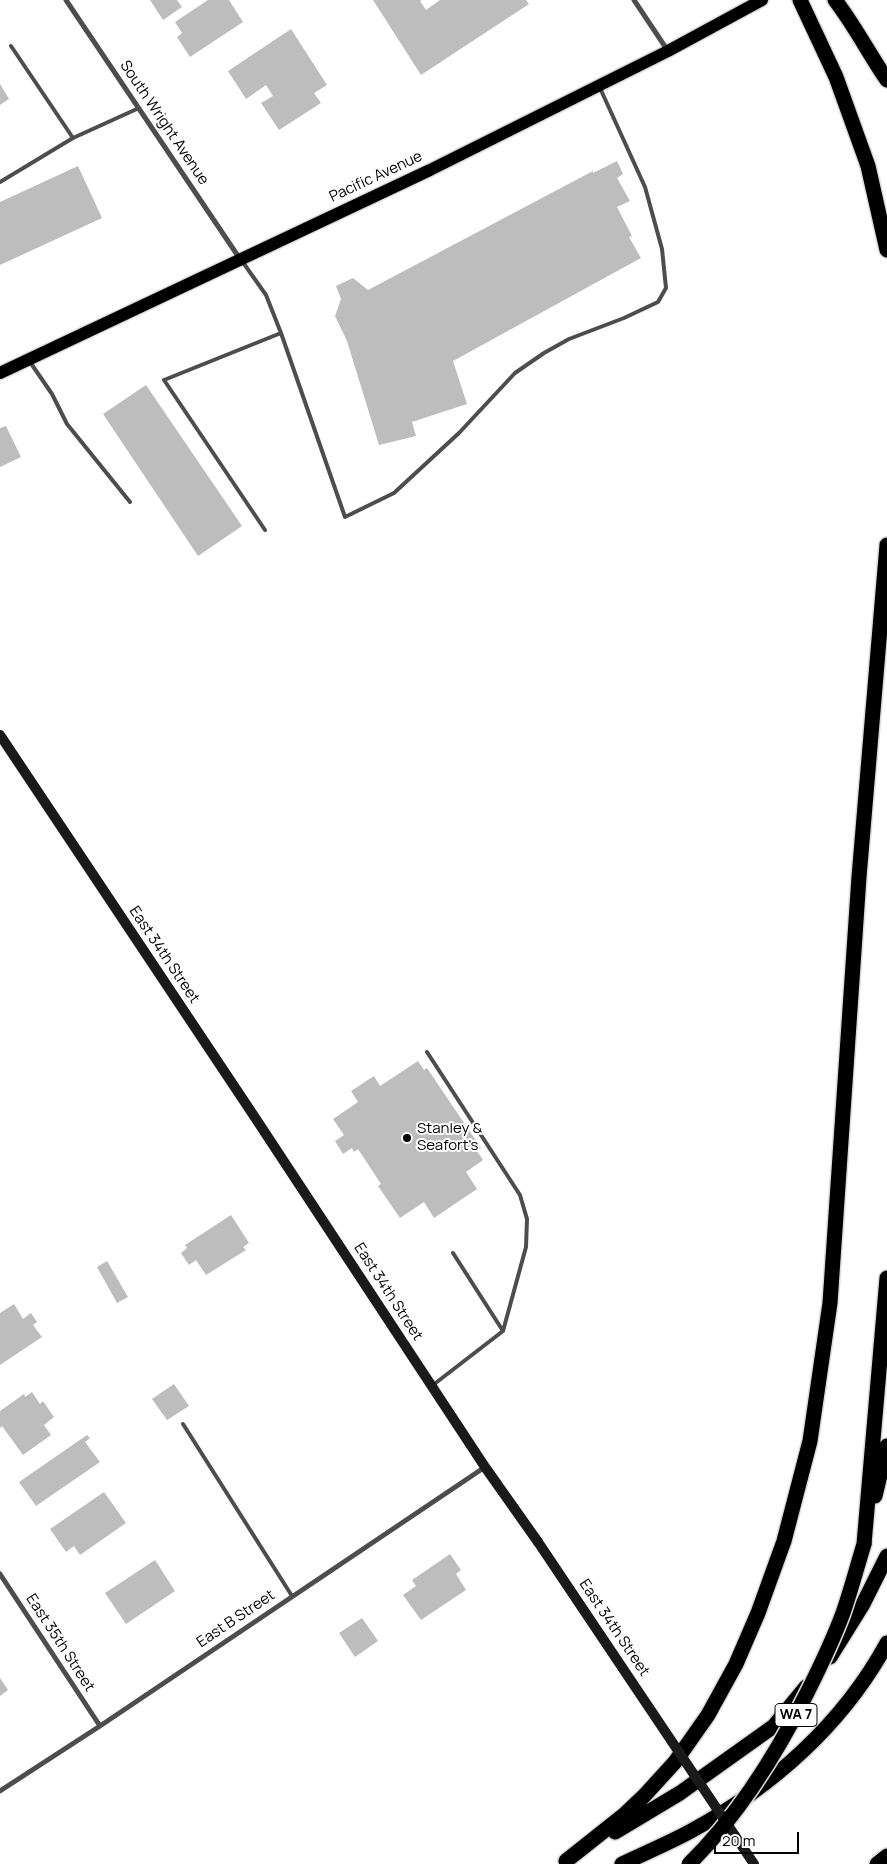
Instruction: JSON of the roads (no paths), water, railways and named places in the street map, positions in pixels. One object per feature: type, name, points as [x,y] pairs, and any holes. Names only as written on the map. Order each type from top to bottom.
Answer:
[{"type":"highway","points":[[800,0],[836,77],[868,166],[887,250]]},
{"type":"highway","points":[[835,0],[853,24],[887,80]]},
{"type":"highway","points":[[563,1863],[624,1815],[644,1796],[675,1762],[708,1715],[736,1664],[758,1613],[784,1540],[810,1441],[830,1303],[859,877],[887,545]]},
{"type":"highway","points":[[864,1544],[878,1361],[887,1278]]},
{"type":"highway","name":"WA 7","points":[[689,1864],[703,1850],[739,1805],[773,1757],[824,1660],[843,1613],[864,1544],[887,1446]]},
{"type":"highway","points":[[563,1863],[680,1793],[774,1726],[828,1660],[863,1604],[887,1556]]},
{"type":"highway","points":[[622,1864],[690,1831],[743,1800],[790,1764],[818,1736],[858,1690],[887,1643]]},
{"type":"highway","points":[[878,1864],[887,1856]]},
{"type":"main road","name":"Pacific Avenue","points":[[0,373],[430,170],[668,52],[762,0]]},
{"type":"street","name":"South Wright Avenue","points":[[66,0],[241,259]]},
{"type":"street","points":[[634,0],[668,52]]},
{"type":"street","name":"East 34th Street","points":[[0,735],[485,1466],[754,1864]]},
{"type":"street","name":"East B Street","points":[[0,1791],[100,1726],[485,1466]]},
{"type":"street","name":"East 35th Street","points":[[0,1574],[100,1726]]},
{"type":"lane","points":[[11,46],[73,138]]},
{"type":"lane","points":[[241,259],[266,295],[345,517],[394,493],[459,432],[515,373],[544,353],[569,339],[624,318],[658,302],[666,288],[662,249],[644,187],[599,86]]},
{"type":"lane","points":[[0,182],[73,138],[138,108]]},
{"type":"lane","points":[[265,530],[164,380],[281,333]]},
{"type":"lane","points":[[29,360],[52,394],[67,424],[130,502]]},
{"type":"lane","points":[[427,1052],[520,1196],[527,1219],[526,1247],[503,1331],[432,1386]]},
{"type":"lane","points":[[453,1253],[503,1331]]},
{"type":"lane","points":[[183,1424],[292,1596]]},
{"type":"place","name":"Stanley & Seafort's","points":[[407,1138]]}]
